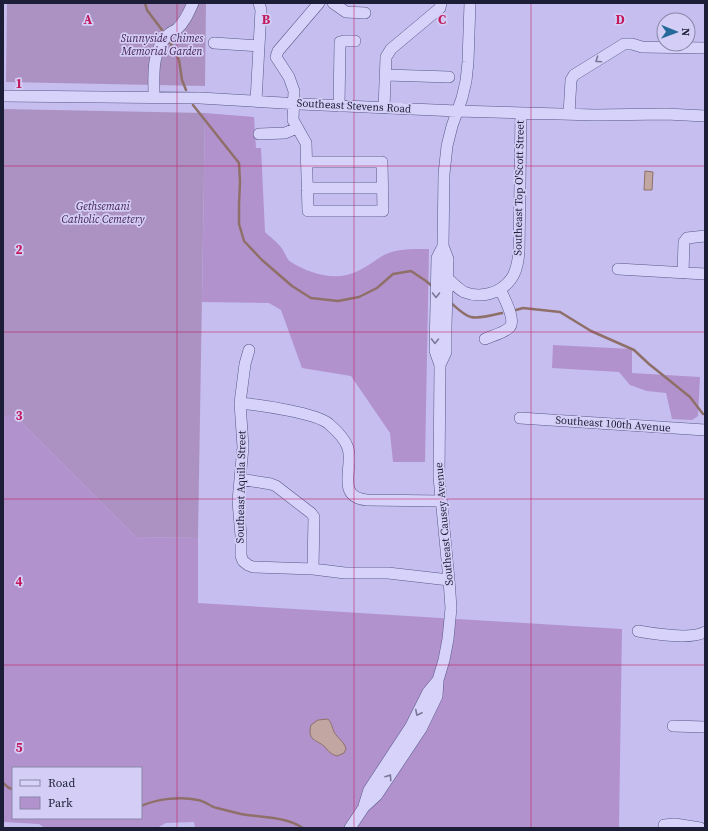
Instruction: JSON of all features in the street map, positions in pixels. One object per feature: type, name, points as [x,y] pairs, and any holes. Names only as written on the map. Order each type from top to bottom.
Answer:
[{"type":"street","points":[[154,97],[155,61],[157,51],[167,35],[178,28],[185,20],[193,3]]},
{"type":"street","points":[[256,101],[261,10],[259,3]]},
{"type":"street","points":[[306,162],[382,162],[383,210],[308,211],[306,162],[306,143],[293,120],[294,91],[289,77],[276,57],[278,51],[319,3]]},
{"type":"street","points":[[333,3],[346,12],[365,13]]},
{"type":"street","points":[[384,108],[386,57],[391,49],[440,8],[441,3]]},
{"type":"street","name":"Southeast Causey Avenue","points":[[350,828],[364,807],[377,795],[421,729],[437,696],[438,680],[444,660],[449,632],[451,608],[441,501],[439,455],[440,365],[435,351],[436,315],[448,259],[443,246],[445,160],[452,126],[462,98],[468,62],[470,3]]},
{"type":"street","points":[[339,106],[340,42],[356,41]]},
{"type":"street","points":[[214,43],[259,46]]},
{"type":"street","points":[[569,114],[570,87],[571,80],[574,76],[624,44],[632,44],[642,47],[705,48]]},
{"type":"street","points":[[386,75],[449,77]]},
{"type":"street","name":"Southeast Stevens Road","points":[[3,96],[200,98],[293,104],[457,111],[569,114],[666,114],[705,116]]},
{"type":"street","name":"Southeast Top O'Scott Street","points":[[500,289],[512,278],[517,265],[519,252],[521,113]]},
{"type":"street","points":[[258,134],[285,133],[297,128]]},
{"type":"street","points":[[307,188],[382,188]]},
{"type":"street","points":[[683,272],[684,242],[686,238],[705,236]]},
{"type":"street","points":[[618,269],[705,274]]},
{"type":"street","points":[[444,280],[463,291],[474,294],[494,293],[500,289],[512,317],[512,324],[508,329],[485,339]]},
{"type":"street","name":"Southeast Causey Avenue","points":[[440,365],[446,352],[444,280]]},
{"type":"street","name":"Southeast Aquila Street","points":[[249,350],[245,364],[240,403],[243,448],[238,501],[241,536],[240,551],[243,561],[248,565],[253,566],[313,569],[345,573],[388,573],[449,580]]},
{"type":"street","points":[[240,403],[302,413],[328,423],[342,438],[348,448],[348,486],[352,495],[356,498],[367,500],[441,501]]},
{"type":"street","name":"Southeast 100th Avenue","points":[[520,418],[705,430]]},
{"type":"street","points":[[240,479],[276,486],[311,513],[314,522],[313,569]]},
{"type":"street","points":[[638,631],[662,635],[698,636],[705,632]]},
{"type":"street","points":[[672,726],[705,727]]},
{"type":"street","points":[[664,825],[675,824],[700,828]]},
{"type":"green space","name":"Sunnyside Chimes Memorial Garden","points":[[7,3],[206,3],[205,86],[6,82]]},
{"type":"green space","name":"Gethsemani Catholic Cemetery","points":[[3,109],[205,113],[198,538],[136,537],[14,415],[3,415]]},
{"type":"green space","points":[[205,113],[254,117],[256,148],[261,148],[265,232],[280,246],[291,262],[315,273],[341,276],[365,268],[384,255],[395,251],[406,249],[429,249],[425,462],[393,462],[390,433],[351,376],[302,368],[281,310],[269,303],[202,302]]},
{"type":"green space","points":[[553,345],[632,349],[632,373],[700,377],[698,416],[692,420],[672,419],[666,393],[647,391],[630,385],[619,372],[552,368]]},
{"type":"green space","points":[[3,415],[14,415],[136,537],[198,538],[198,603],[622,629],[619,828],[195,828],[194,822],[166,823],[157,828],[45,828],[39,824],[3,822]]},
{"type":"shaded area","points":[[645,171],[653,172],[652,190],[644,190]]},
{"type":"shaded area","points":[[328,719],[334,732],[344,744],[346,749],[344,753],[337,756],[330,753],[325,747],[313,739],[310,734],[311,725],[318,720]]},
{"type":"waterway","points":[[145,3],[147,10],[162,30]]},
{"type":"waterway","points":[[170,42],[179,60],[182,80],[186,90]]},
{"type":"waterway","points":[[193,105],[239,163],[239,224],[244,241],[262,260],[292,286],[311,298],[338,301],[359,297],[377,288],[393,274],[411,271],[433,287]]},
{"type":"waterway","points":[[450,302],[462,313],[471,317],[491,316],[502,313]]},
{"type":"waterway","points":[[516,310],[523,308],[560,312],[591,331],[634,350],[690,397],[703,414]]},
{"type":"waterway","points":[[3,783],[12,789]]},
{"type":"waterway","points":[[142,806],[169,799],[184,798],[201,801],[215,807],[241,814],[289,821],[303,828]]}]
